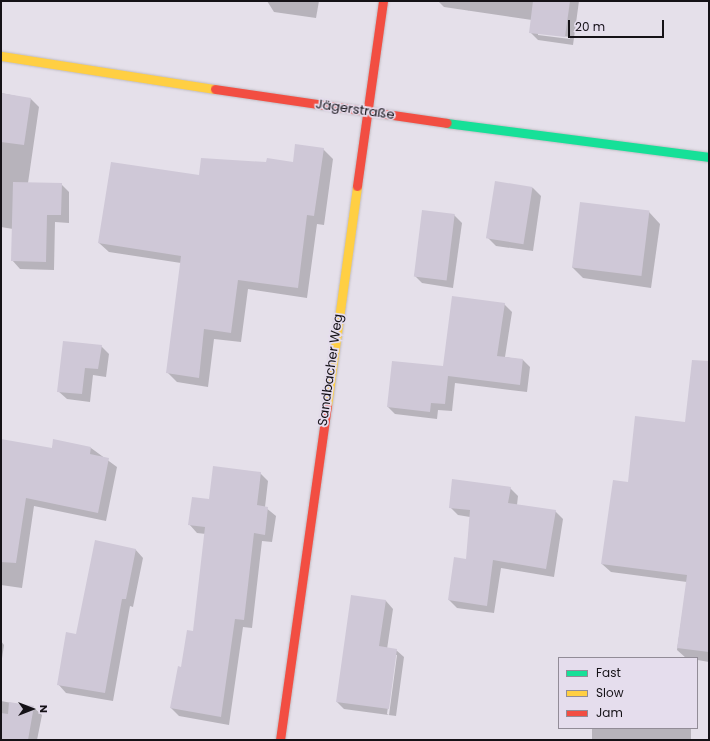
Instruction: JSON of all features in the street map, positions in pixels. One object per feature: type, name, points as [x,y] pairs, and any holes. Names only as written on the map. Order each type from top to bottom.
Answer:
[{"type":"street","name":"Sandbacher Weg","points":[[280,740],[366,112],[383,1]]},
{"type":"street","name":"Jägerstraße","points":[[1,56],[366,112],[709,157]]},
{"type":"building","points":[[533,1],[570,1],[565,37],[529,33]]},
{"type":"building","points":[[1,93],[31,98],[24,145],[1,142]]},
{"type":"building","points":[[295,144],[324,148],[314,216],[307,215],[298,288],[238,280],[231,333],[204,329],[199,378],[166,373],[181,256],[98,243],[111,162],[199,175],[201,158],[266,162],[267,158],[293,162]]},
{"type":"building","points":[[495,181],[533,187],[523,244],[486,238]]},
{"type":"building","points":[[13,182],[62,183],[61,215],[47,215],[46,262],[11,261]]},
{"type":"building","points":[[580,202],[649,211],[641,276],[572,268]]},
{"type":"building","points":[[422,210],[455,214],[447,281],[414,277]]},
{"type":"building","points":[[452,296],[505,303],[497,356],[523,359],[520,385],[448,376],[445,404],[431,403],[430,412],[387,407],[392,361],[443,366]]},
{"type":"building","points":[[63,341],[102,345],[98,369],[85,368],[82,394],[57,392]]},
{"type":"building","points":[[692,360],[709,361],[709,652],[677,648],[687,575],[601,564],[613,480],[628,482],[635,416],[685,422]]},
{"type":"building","points":[[1,439],[52,448],[53,439],[91,447],[90,454],[109,458],[98,513],[26,498],[16,563],[1,562]]},
{"type":"building","points":[[213,466],[261,472],[257,505],[268,507],[265,535],[254,533],[244,620],[235,619],[221,717],[170,708],[178,666],[181,667],[187,630],[193,631],[205,527],[188,525],[192,497],[209,499]]},
{"type":"building","points":[[452,479],[511,487],[508,503],[556,510],[546,569],[493,560],[487,606],[448,600],[454,557],[466,559],[470,510],[449,508]]},
{"type":"building","points":[[95,540],[136,549],[126,599],[122,599],[105,693],[57,685],[66,632],[76,634]]},
{"type":"building","points":[[351,595],[386,600],[379,646],[397,649],[389,709],[336,702]]},
{"type":"building","points":[[9,702],[34,706],[28,740],[1,740],[1,713],[8,714]]},
{"type":"traffic: fast","points":[[447,123],[709,157]]},
{"type":"traffic: slow","points":[[1,56],[215,89]]},
{"type":"traffic: slow","points":[[327,406],[357,186]]},
{"type":"traffic: jam","points":[[357,186],[383,1]]},
{"type":"traffic: jam","points":[[215,89],[447,123]]},
{"type":"traffic: jam","points":[[280,740],[327,406]]}]
